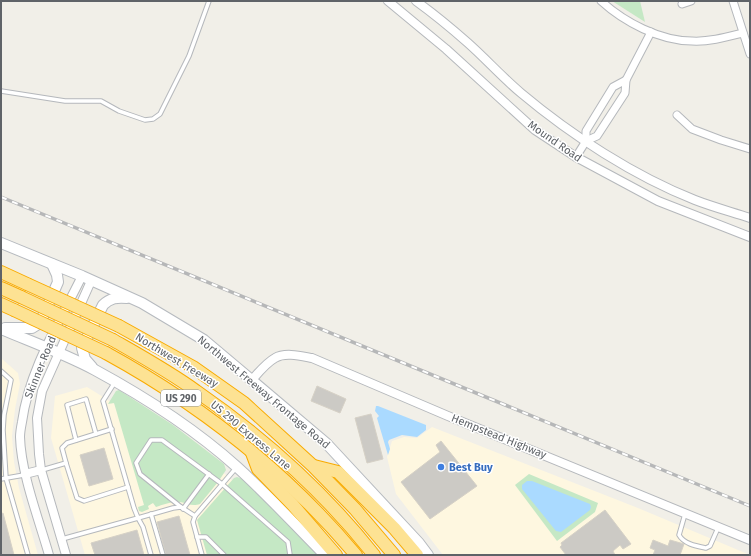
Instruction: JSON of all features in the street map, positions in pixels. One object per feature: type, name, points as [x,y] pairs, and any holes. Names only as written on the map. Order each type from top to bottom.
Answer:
[{"type":"highway","name":"Northwest Freeway","points":[[1,272],[119,326],[193,367],[244,403],[313,466],[355,509],[394,555]]},
{"type":"highway","name":"US 290 Express Lane","points":[[1,288],[113,340],[196,390],[266,445],[315,490],[363,541],[374,555]]},
{"type":"highway","name":"US 290","points":[[1,304],[106,353],[138,371],[186,402],[252,451],[303,498],[356,555]]},
{"type":"highway","points":[[252,451],[258,470],[292,504],[336,555]]},
{"type":"highway","points":[[313,466],[338,472],[394,528],[417,555]]},
{"type":"main road","name":"Northwest Freeway Frontage Road","points":[[1,243],[142,303],[204,340],[326,443],[419,543],[428,555]]},
{"type":"main road","points":[[1,328],[32,328],[40,323],[58,282],[57,275],[52,264]]},
{"type":"main road","points":[[94,370],[85,359],[82,348],[103,305],[115,297],[131,298]]},
{"type":"main road","points":[[1,328],[47,347],[94,370],[187,427],[237,467],[325,555]]},
{"type":"street","name":"Mound Road","points":[[388,1],[446,49],[535,130],[576,157],[658,201],[750,237]]},
{"type":"street","name":"Mound Road","points":[[416,1],[464,39],[521,93],[586,141],[631,169],[670,189],[696,200],[750,218]]},
{"type":"street","points":[[601,1],[627,20],[657,34],[691,41],[744,33]]},
{"type":"street","points":[[682,4],[691,1]]},
{"type":"street","points":[[733,1],[750,54]]},
{"type":"street","points":[[586,141],[597,136],[625,93],[626,80],[651,32]]},
{"type":"street","points":[[576,157],[586,141],[586,131],[613,87],[626,80]]},
{"type":"street","points":[[677,115],[692,129],[750,149]]},
{"type":"street","name":"Skinner Road","points":[[49,555],[25,474],[20,437],[24,410],[32,381],[47,347],[87,279]]},
{"type":"street","name":"Skinner Road","points":[[66,555],[41,470],[37,418],[42,391],[60,353],[87,279]]},
{"type":"street","name":"Hempstead Highway","points":[[252,380],[275,358],[286,355],[297,355],[312,358],[448,416],[750,540]]},
{"type":"street","points":[[25,474],[41,470]]},
{"type":"lane","points":[[1,91],[65,101],[101,101],[134,117],[145,120],[153,118],[160,114],[189,56],[208,1]]},
{"type":"lane","points":[[1,371],[11,380],[2,430],[3,467],[28,555]]},
{"type":"lane","points":[[115,382],[103,401],[134,508],[143,527],[151,555]]},
{"type":"lane","points":[[76,440],[67,404],[86,400],[96,434]]},
{"type":"lane","points":[[112,429],[67,443],[62,448],[66,463],[77,498],[84,500],[128,487]]},
{"type":"lane","points":[[195,516],[182,508],[140,474],[136,463],[151,440],[162,440],[222,484],[288,542],[290,555]]},
{"type":"lane","points":[[41,470],[66,463]]},
{"type":"lane","points":[[202,555],[193,522],[195,516],[237,467]]},
{"type":"lane","points":[[1,478],[25,474]]},
{"type":"lane","points":[[182,508],[209,474]]},
{"type":"lane","points":[[61,540],[173,508],[182,508]]},
{"type":"lane","points":[[685,513],[679,535],[681,539],[689,544],[706,548],[710,546],[718,527]]},
{"type":"lane","points":[[151,514],[163,555]]},
{"type":"lane","points":[[197,537],[206,537],[224,555]]},
{"type":"shaded area","points":[[1,358],[18,373],[20,384],[12,436],[14,462],[19,488],[38,555],[1,555]]},
{"type":"shaded area","points":[[87,387],[218,468],[265,509],[293,555],[85,555],[51,438],[55,396]]},
{"type":"shaded area","points":[[432,427],[638,508],[750,555],[443,555],[396,494],[387,457],[392,441],[404,437],[417,438]]},
{"type":"green space","points":[[612,1],[640,1],[645,22]]},
{"type":"green space","points":[[119,390],[173,425],[224,464],[226,470],[200,504],[192,505],[177,502],[156,507],[153,503],[148,506],[149,509],[142,512],[139,511],[138,507],[144,505],[114,403],[108,404],[116,391]]},
{"type":"green space","points":[[529,474],[598,503],[595,512],[557,541],[515,485]]},
{"type":"green space","points":[[237,477],[243,479],[275,509],[318,555],[207,555],[197,520],[234,478]]},
{"type":"water","points":[[376,406],[426,425],[426,430],[417,437],[402,435],[389,440],[388,442],[390,449],[388,455],[377,418],[379,416],[375,411]]},
{"type":"water","points":[[527,481],[532,481],[590,504],[590,510],[561,532],[556,531],[522,489],[522,485]]},
{"type":"building","points":[[317,386],[346,399],[340,413],[311,401]]},
{"type":"building","points":[[371,414],[383,459],[367,463],[355,418]]},
{"type":"building","name":"Best Buy","points":[[441,441],[477,486],[430,519],[401,482],[440,452],[436,445]]},
{"type":"building","points":[[104,448],[113,479],[89,486],[80,455]]},
{"type":"building","points":[[605,510],[631,544],[623,549],[620,545],[613,551],[615,555],[566,555],[560,547],[562,545],[561,543]]},
{"type":"building","points":[[3,513],[14,555],[1,555],[1,514]]},
{"type":"building","points":[[179,516],[190,555],[166,555],[157,522]]},
{"type":"building","points":[[137,530],[144,555],[95,555],[91,543]]},
{"type":"building","points":[[653,540],[668,546],[670,540],[684,544],[680,555],[653,555],[655,550],[650,548]]},
{"type":"railway","points":[[1,197],[750,506]]},
{"type":"place","name":"Best Buy","points":[[441,467]]}]
